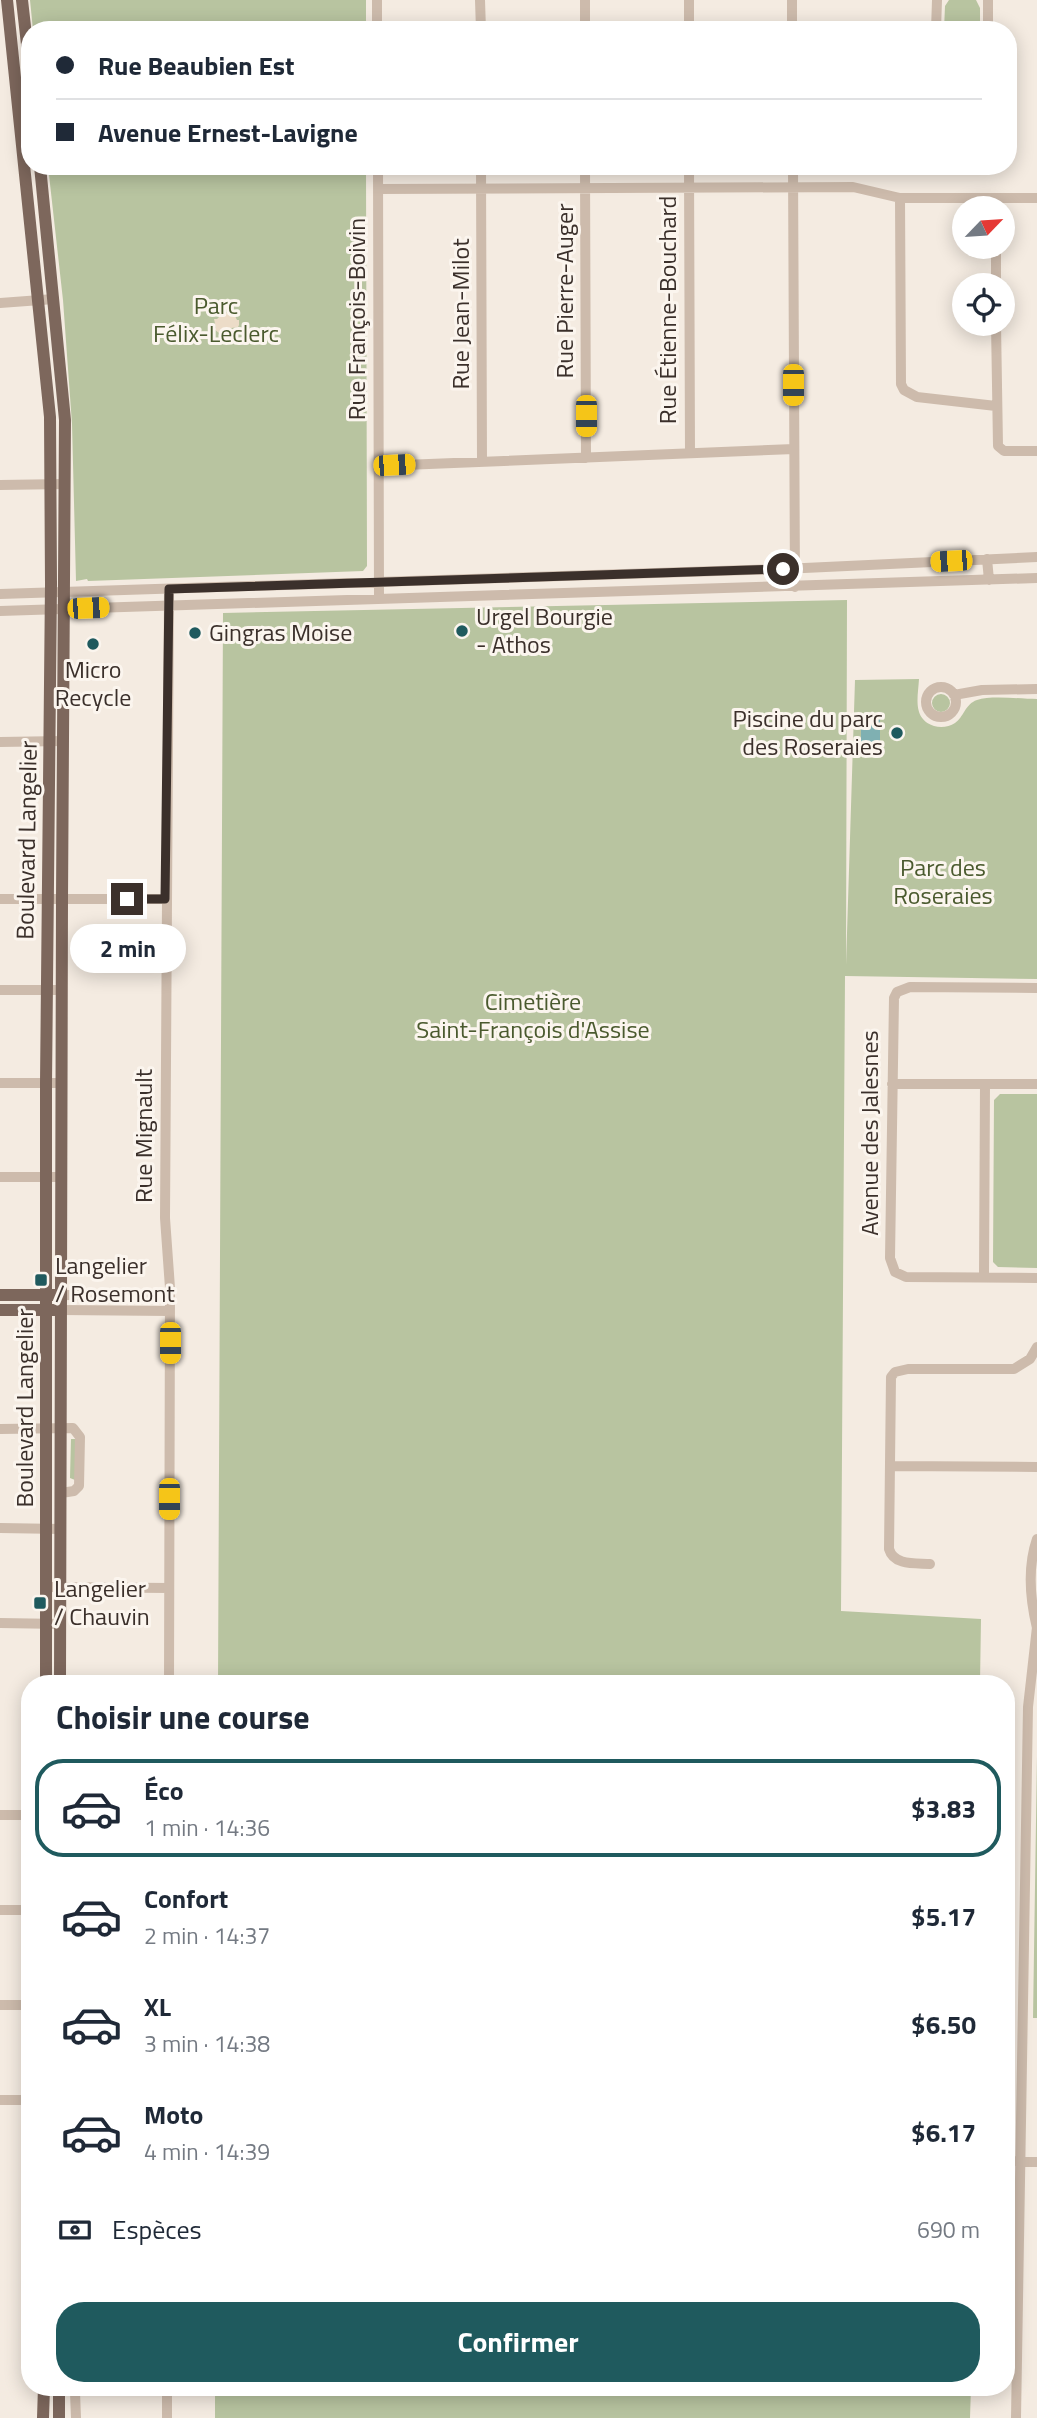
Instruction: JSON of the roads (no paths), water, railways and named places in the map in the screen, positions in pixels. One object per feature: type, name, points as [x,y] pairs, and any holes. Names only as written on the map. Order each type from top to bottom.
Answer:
[{"type":"main road","name":"Boulevard Langelier","points":[[7,0],[21,132]]},
{"type":"main road","points":[[22,0],[24,21]]},
{"type":"main road","name":"Boulevard Langelier","points":[[26,175],[50,403],[46,1675]]},
{"type":"main road","name":"Boulevard Langelier","points":[[41,175],[65,420],[61,1083],[61,1624],[64,1675]]},
{"type":"main road","points":[[0,1295],[62,1295]]},
{"type":"main road","points":[[0,1310],[62,1310]]},
{"type":"main road","points":[[43,2418],[44,2396]]},
{"type":"main road","points":[[59,2418],[60,2396]]},
{"type":"street","points":[[377,0],[377,21]]},
{"type":"street","points":[[481,0],[481,21]]},
{"type":"street","points":[[585,0],[585,21]]},
{"type":"street","points":[[689,0],[689,21]]},
{"type":"street","points":[[792,0],[792,21]]},
{"type":"street","points":[[936,21],[937,0]]},
{"type":"street","points":[[988,0],[988,21]]},
{"type":"street","name":"Rue François-Boivin","points":[[378,175],[379,598]]},
{"type":"street","name":"Rue Jean-Milot","points":[[481,175],[482,461]]},
{"type":"street","name":"Rue Pierre-Auger","points":[[585,175],[586,458]]},
{"type":"street","name":"Rue Étienne-Bouchard","points":[[689,175],[690,453]]},
{"type":"street","points":[[793,175],[795,587]]},
{"type":"street","points":[[378,189],[853,187],[900,198],[952,201]]},
{"type":"street","points":[[900,198],[901,384],[904,390],[917,397],[996,406]]},
{"type":"street","points":[[1015,201],[1037,198]]},
{"type":"street","points":[[0,303],[54,299]]},
{"type":"street","points":[[996,336],[996,442],[1000,450],[1008,452],[1037,451]]},
{"type":"street","points":[[379,466],[794,449]]},
{"type":"street","points":[[0,485],[65,484]]},
{"type":"street","points":[[0,594],[794,569],[1037,557]]},
{"type":"street","points":[[987,559],[989,580]]},
{"type":"street","points":[[681,572],[682,589]]},
{"type":"street","points":[[0,611],[1037,578]]},
{"type":"street","name":"Rue Mignault","points":[[169,589],[165,899],[165,1218],[170,1296],[169,1675]]},
{"type":"street","points":[[954,695],[982,690],[1037,689]]},
{"type":"street","points":[[0,742],[63,741]]},
{"type":"street","points":[[0,899],[165,899]]},
{"type":"street","name":"Avenue des Jalesnes","points":[[1037,988],[910,987],[897,992],[892,1006],[890,1258],[895,1272],[906,1277],[1037,1278]]},
{"type":"street","points":[[0,990],[62,990]]},
{"type":"street","points":[[0,1083],[61,1083]]},
{"type":"street","points":[[892,1084],[1037,1084]]},
{"type":"street","points":[[984,1277],[985,1084]]},
{"type":"street","points":[[0,1177],[61,1177]]},
{"type":"street","points":[[62,1295],[170,1296]]},
{"type":"street","points":[[62,1310],[170,1311]]},
{"type":"street","points":[[930,1564],[899,1561],[891,1555],[889,1549],[890,1384],[895,1372],[908,1369],[1014,1369],[1030,1359],[1037,1347]]},
{"type":"street","points":[[0,1429],[62,1428]]},
{"type":"street","name":"Boulevard Langelier","points":[[61,1493],[78,1489],[80,1471],[79,1432],[73,1428],[62,1428]]},
{"type":"street","points":[[890,1466],[1037,1467]]},
{"type":"street","points":[[0,1528],[61,1529]]},
{"type":"street","points":[[1016,2418],[1028,1707],[1037,1628],[1030,1586],[1031,1560],[1037,1539]]},
{"type":"street","points":[[46,1587],[169,1588]]},
{"type":"street","points":[[0,1623],[61,1624]]},
{"type":"street","points":[[0,1815],[21,1815]]},
{"type":"street","points":[[0,1910],[21,1910]]},
{"type":"street","points":[[0,2005],[21,2005]]},
{"type":"street","points":[[0,2100],[21,2100]]},
{"type":"street","points":[[1015,2161],[1037,2161]]},
{"type":"street","points":[[75,2396],[76,2418]]},
{"type":"street","points":[[167,2396],[167,2418]]},
{"type":"water","points":[[861,716],[880,716],[880,751],[861,751]]},
{"type":"place","name":"Urgel Bourgie - Athos","points":[[462,631]]},
{"type":"place","name":"Gingras Moise","points":[[195,633]]},
{"type":"place","name":"Micro Recycle","points":[[93,644]]},
{"type":"place","name":"Piscine du parc des Roseraies","points":[[897,733]]},
{"type":"place","name":"Langelier / Rosemont","points":[[41,1280]]},
{"type":"place","name":"Langelier / Chauvin","points":[[40,1603]]},
{"type":"park label","name":"Parc Félix-Leclerc","points":[[216,320]]},
{"type":"park label","name":"Parc des Roseraies","points":[[943,882]]},
{"type":"park label","name":"Cimetière Saint-François d'Assise","points":[[533,1016]]}]
